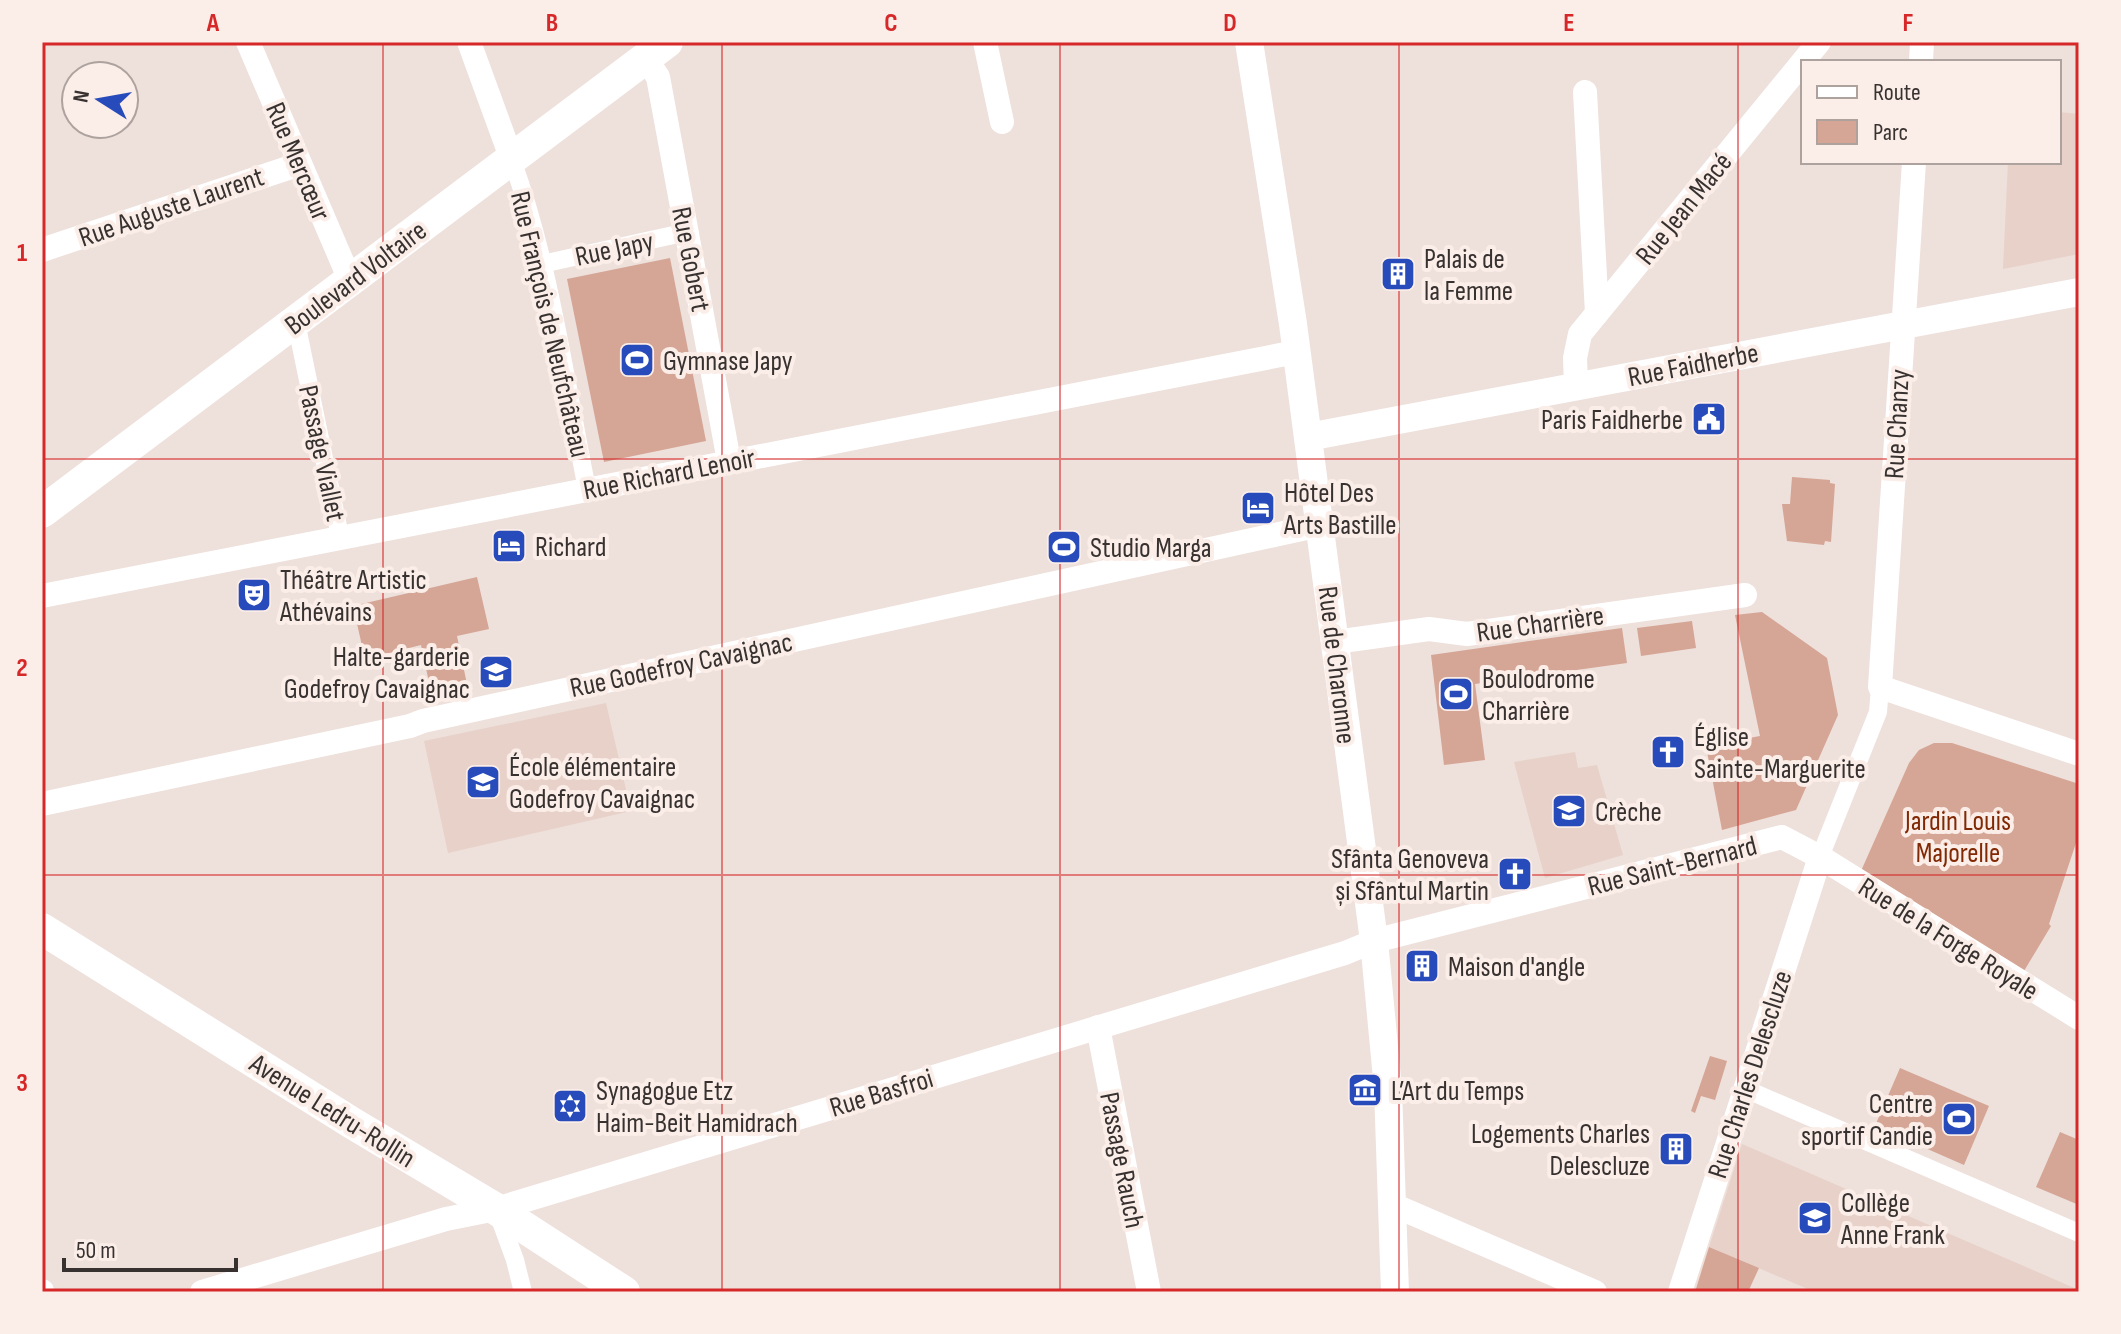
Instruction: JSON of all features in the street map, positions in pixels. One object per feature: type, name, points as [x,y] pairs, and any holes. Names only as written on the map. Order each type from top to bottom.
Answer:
[{"type":"main road","name":"Boulevard Voltaire","points":[[42,512],[657,50]]},
{"type":"main road","name":"Avenue Ledru-Rollin","points":[[42,929],[496,1209],[624,1292]]},
{"type":"street","name":"Rue Mercœur","points":[[248,42],[350,280]]},
{"type":"street","points":[[469,42],[512,160]]},
{"type":"street","points":[[985,42],[1002,122]]},
{"type":"street","name":"Rue de Charonne","points":[[1249,42],[1308,437],[1374,941],[1388,1089],[1395,1292]]},
{"type":"street","name":"Rue Jean Macé","points":[[1804,60],[1819,42]]},
{"type":"street","name":"Rue Gobert","points":[[657,50],[658,77],[729,461]]},
{"type":"street","name":"Rue Jean Macé","points":[[1576,386],[1575,358],[1580,334],[1801,64]]},
{"type":"street","points":[[1585,92],[1597,313]]},
{"type":"street","name":"Rue François de Neufchâteau","points":[[512,160],[527,201],[542,264],[587,489]]},
{"type":"street","name":"Rue Auguste Laurent","points":[[42,250],[300,164]]},
{"type":"street","name":"Rue Chanzy","points":[[1880,687],[1914,164]]},
{"type":"street","name":"Rue Japy","points":[[542,264],[687,232]]},
{"type":"street","name":"Rue Faidherbe","points":[[1308,437],[2079,292]]},
{"type":"street","name":"Passage Viallet","points":[[296,322],[340,536]]},
{"type":"street","name":"Rue Richard Lenoir","points":[[42,596],[1296,352]]},
{"type":"street","name":"Rue Godefroy Cavaignac","points":[[42,804],[1320,525]]},
{"type":"street","name":"Rue Charrière","points":[[1335,642],[1429,629],[1467,634],[1745,595]]},
{"type":"street","points":[[1820,857],[1875,720],[1880,687],[2079,754]]},
{"type":"street","name":"Rue Saint-Bernard","points":[[1374,941],[1782,837],[1820,857]]},
{"type":"street","name":"Rue de la Forge Royale","points":[[1820,857],[2079,1018]]},
{"type":"street","name":"Rue Charles Delescluze","points":[[1680,1292],[1743,1088],[1820,857]]},
{"type":"street","name":"Rue Basfroi","points":[[202,1292],[446,1219],[496,1209],[1345,953],[1374,941]]},
{"type":"street","name":"Passage Rauch","points":[[1098,1027],[1149,1292]]},
{"type":"street","points":[[1743,1088],[2079,1233]]},
{"type":"street","points":[[1393,1205],[1595,1292]]},
{"type":"street","points":[[496,1209],[523,1292]]},
{"type":"shaded area","points":[[2061,112],[2079,114],[2079,254],[2003,269],[2008,164],[2061,164]]},
{"type":"shaded area","points":[[606,703],[631,811],[448,853],[424,741]]},
{"type":"shaded area","name":"Crèche","points":[[1575,752],[1578,768],[1597,765],[1623,855],[1545,878],[1514,762]]},
{"type":"shaded area","name":"Collège Anne Frank","points":[[1742,1144],[2079,1292],[1815,1292],[1709,1247]]},
{"type":"green space","name":"Gymnase Japy","points":[[670,258],[706,441],[604,462],[567,279]]},
{"type":"green space","points":[[1792,477],[1830,480],[1835,484],[1831,542],[1825,541],[1824,545],[1787,541],[1782,504],[1790,504]]},
{"type":"green space","points":[[477,577],[489,629],[457,636],[469,694],[433,701],[421,645],[365,659],[353,606]]},
{"type":"green space","points":[[1762,612],[1827,658],[1838,715],[1796,810],[1722,830],[1706,746],[1760,736],[1735,615]]},
{"type":"green space","points":[[1692,621],[1696,648],[1641,656],[1637,628]]},
{"type":"green space","name":"Boulodrome Charrière","points":[[1622,628],[1627,663],[1475,684],[1485,760],[1444,765],[1431,655]]},
{"type":"green space","name":"Jardin Louis Majorelle","points":[[1934,743],[1952,743],[2079,784],[2079,834],[2049,924],[2051,926],[2024,971],[1861,871],[1909,763],[1919,750]]},
{"type":"green space","points":[[1710,1056],[1727,1061],[1715,1100],[1701,1096],[1695,1113],[1691,1111]]},
{"type":"green space","points":[[1900,1068],[1989,1106],[1964,1165],[1875,1126]]},
{"type":"green space","points":[[2060,1132],[2079,1140],[2079,1205],[2036,1187]]},
{"type":"green space","points":[[1709,1247],[1759,1268],[1748,1292],[1695,1292]]},
{"type":"place","name":"Palais de la Femme","points":[[1398,274]]},
{"type":"place","name":"Gymnase Japy","points":[[637,360]]},
{"type":"place","name":"Paris Faidherbe","points":[[1709,419]]},
{"type":"place","name":"Hôtel Des Arts Bastille","points":[[1258,508]]},
{"type":"place","name":"Richard","points":[[509,546]]},
{"type":"place","name":"Studio Marga","points":[[1064,547]]},
{"type":"place","name":"Théâtre Artistic Athévains","points":[[254,595]]},
{"type":"place","name":"Halte-garderie Godefroy Cavaignac","points":[[496,672]]},
{"type":"place","name":"Boulodrome Charrière","points":[[1456,694]]},
{"type":"place","name":"Église Sainte-Marguerite","points":[[1668,752]]},
{"type":"place","name":"École élémentaire Godefroy Cavaignac","points":[[483,782]]},
{"type":"place","name":"Crèche","points":[[1569,811]]},
{"type":"place","name":"Sfânta Genoveva și Sfântul Martin","points":[[1515,874]]},
{"type":"place","name":"Maison d'angle","points":[[1422,966]]},
{"type":"place","name":"L’Art du Temps","points":[[1365,1090]]},
{"type":"place","name":"Synagogue Etz Haim-Beit Hamidrach","points":[[570,1106]]},
{"type":"place","name":"Centre sportif Candie","points":[[1959,1119]]},
{"type":"place","name":"Logements Charles Delescluze","points":[[1676,1149]]},
{"type":"place","name":"Collège Anne Frank","points":[[1815,1218]]}]
